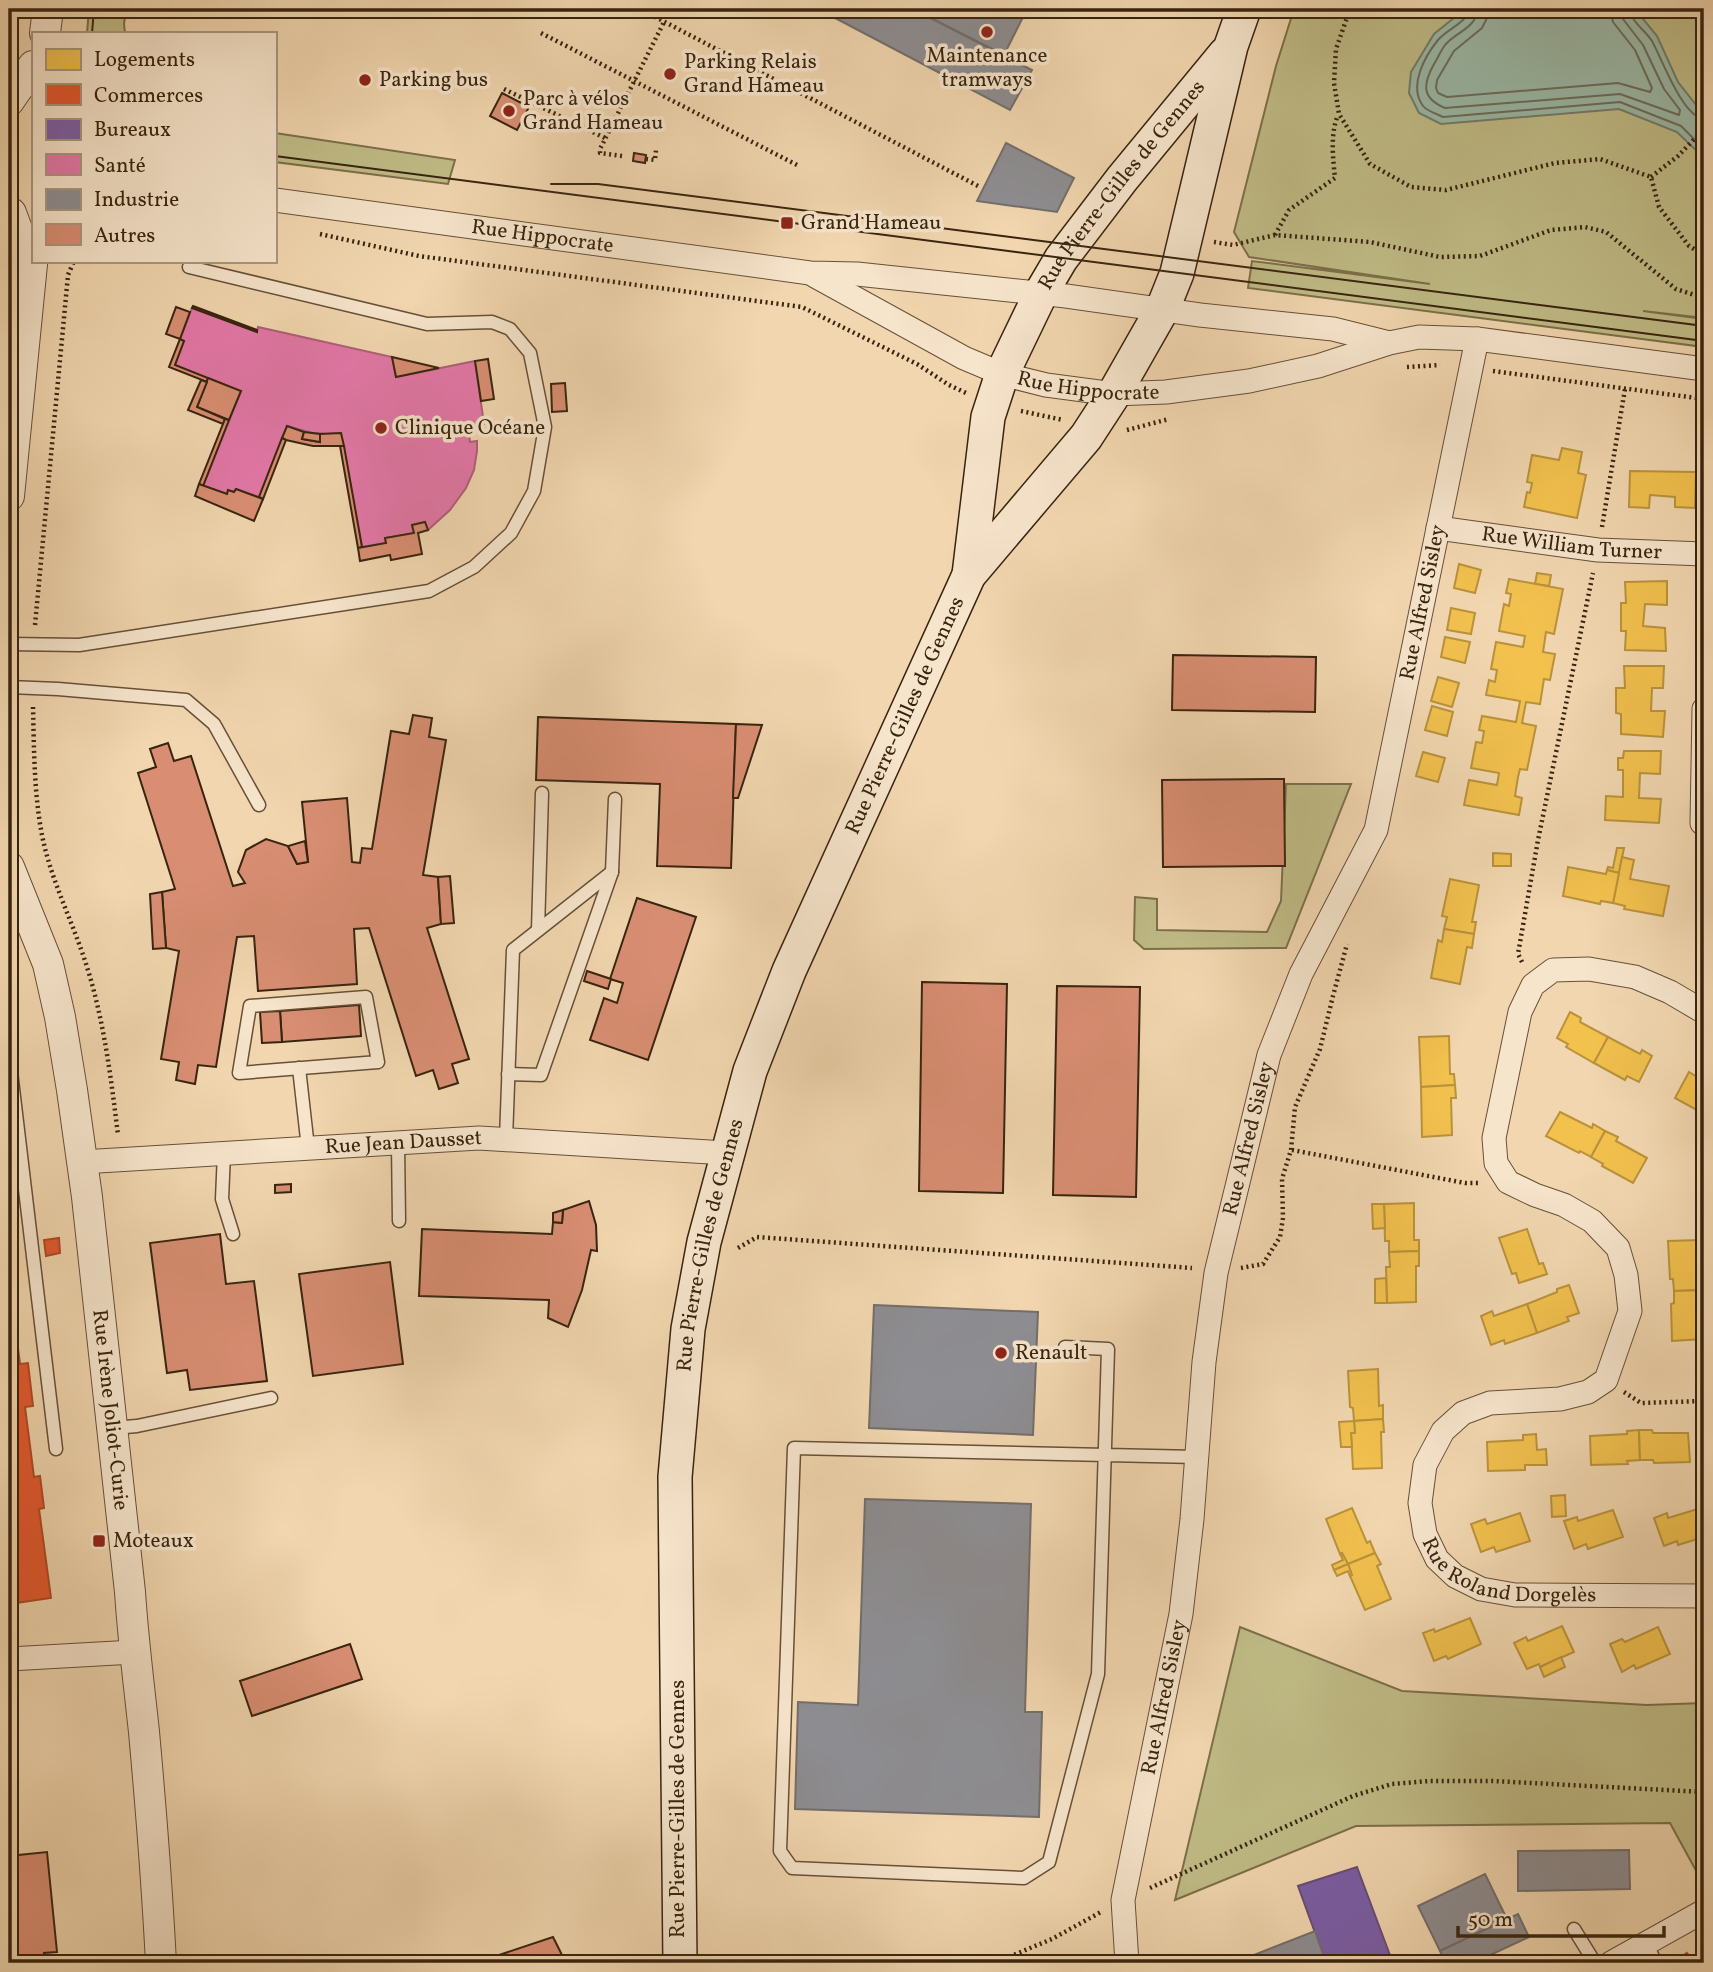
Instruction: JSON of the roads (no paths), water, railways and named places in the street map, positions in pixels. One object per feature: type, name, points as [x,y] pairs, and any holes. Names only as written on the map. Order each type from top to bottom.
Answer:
[{"type":"main road","name":"Rue Pierre-Gilles de Gennes","points":[[680,1963],[675,1476],[688,1329],[704,1242],[726,1153],[750,1071],[789,971],[969,575],[1086,437],[1163,308],[1177,273],[1231,46],[1244,9]]},
{"type":"main road","name":"Rue Pierre-Gilles de Gennes","points":[[969,575],[988,417],[1002,374],[1041,293],[1061,259],[1122,179],[1231,46]]},
{"type":"street","points":[[45,32],[48,9]]},
{"type":"street","points":[[9,102],[32,68]]},
{"type":"street","points":[[9,102],[32,99]]},
{"type":"street","name":"Rue Hippocrate","points":[[276,200],[810,273],[857,274],[1163,308],[1200,315],[1333,330],[1389,342]]},
{"type":"street","points":[[9,496],[32,255],[18,232],[18,213]]},
{"type":"street","name":"Rue Hippocrate","points":[[810,273],[964,358],[1002,374],[1046,385],[1114,394],[1166,392],[1250,381],[1318,366],[1389,342],[1419,337],[1477,339],[1704,369]]},
{"type":"street","name":"Rue Alfred Sisley","points":[[1127,1963],[1123,1900],[1181,1614],[1192,1519],[1204,1362],[1216,1272],[1269,1055],[1301,974],[1376,831],[1477,339]]},
{"type":"street","name":"Rue William Turner","points":[[1438,528],[1598,550],[1704,554]]},
{"type":"street","points":[[1702,823],[1704,709]]},
{"type":"street","name":"Rue Irène Joliot-Curie","points":[[9,867],[17,911],[48,964],[60,1017],[88,1197],[129,1583],[157,1881],[161,1963]]},
{"type":"street","name":"Rue Roland Dorgelès","points":[[1704,1012],[1670,992],[1635,977],[1589,969],[1553,970],[1532,985],[1520,1012],[1494,1138],[1496,1163],[1508,1182],[1564,1205],[1592,1221],[1618,1248],[1626,1275],[1630,1311],[1605,1380],[1588,1392],[1490,1403],[1463,1413],[1443,1431],[1425,1465],[1420,1503],[1425,1534],[1437,1559],[1455,1576],[1481,1589],[1515,1595],[1704,1596]]},
{"type":"street","name":"Rue Jean Dausset","points":[[82,1162],[479,1138],[726,1153]]},
{"type":"street","points":[[9,1659],[134,1651]]},
{"type":"street","points":[[1611,1963],[1651,1953],[1704,1911]]},
{"type":"lane","points":[[9,644],[79,645],[429,591],[474,568],[511,533],[534,491],[545,427],[530,353],[510,329],[492,322],[427,324],[189,267]]},
{"type":"lane","points":[[9,687],[186,699],[214,724],[259,805]]},
{"type":"lane","points":[[538,930],[542,793]]},
{"type":"lane","points":[[508,1074],[541,1075],[612,872],[615,799]]},
{"type":"lane","points":[[506,1139],[513,950],[612,872]]},
{"type":"lane","points":[[366,997],[378,1062],[299,1068],[239,1073],[250,1006],[366,997]]},
{"type":"lane","points":[[9,1055],[56,1449]]},
{"type":"lane","points":[[299,1068],[308,1148]]},
{"type":"lane","points":[[398,1143],[400,1221]]},
{"type":"lane","points":[[224,1153],[222,1199],[233,1234]]},
{"type":"lane","points":[[1065,1348],[1108,1349],[1105,1455],[1098,1674],[1049,1862],[1024,1878],[792,1868],[780,1851],[794,1448],[1105,1455],[1197,1457]]},
{"type":"lane","points":[[113,1428],[137,1426],[271,1398]]},
{"type":"lane","points":[[1574,1928],[1595,1963]]},
{"type":"water","points":[[1465,9],[1635,9],[1657,36],[1678,82],[1704,115],[1704,158],[1677,132],[1619,109],[1441,124],[1419,113],[1409,93],[1411,72],[1434,34]]},
{"type":"tram line","points":[[92,32],[94,9]]},
{"type":"tram line","points":[[276,156],[1704,341]]},
{"type":"tram line","points":[[551,184],[598,184],[1704,326]]},
{"type":"place","name":"Maintenance tramways","points":[[987,32]]},
{"type":"place","name":"Parking Relais Grand Hameau","points":[[670,74]]},
{"type":"place","name":"Parking bus","points":[[365,80]]},
{"type":"place","name":"Parc à vélos Grand Hameau","points":[[509,111]]},
{"type":"place","name":"Grand Hameau","points":[[787,223]]},
{"type":"place","name":"Clinique Océane","points":[[381,428]]},
{"type":"place","name":"Renault","points":[[1001,1353]]},
{"type":"place","name":"Moteaux","points":[[99,1541]]}]
